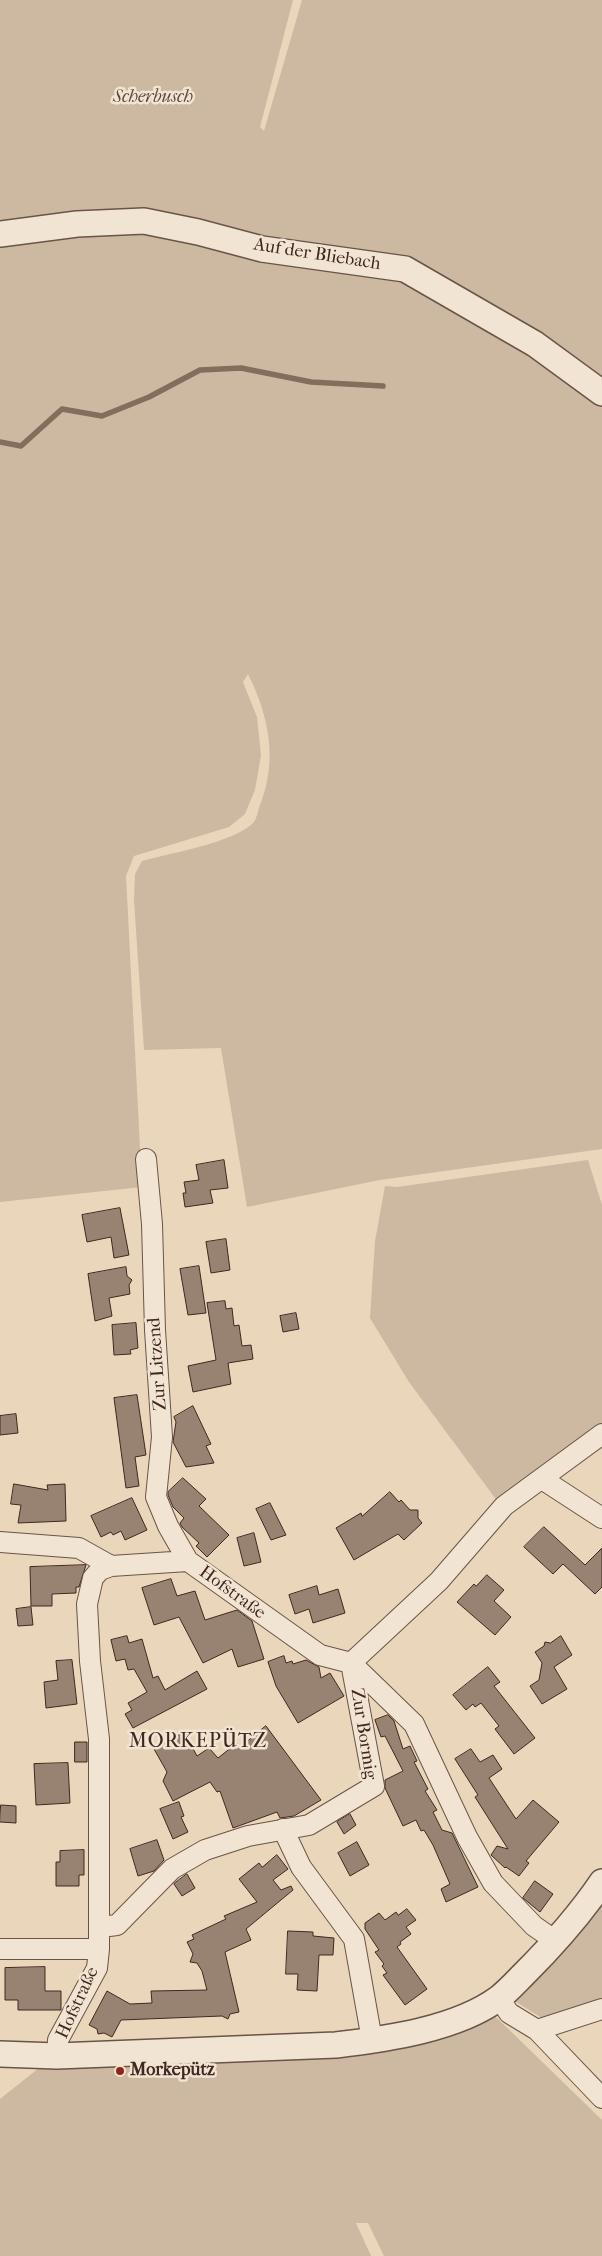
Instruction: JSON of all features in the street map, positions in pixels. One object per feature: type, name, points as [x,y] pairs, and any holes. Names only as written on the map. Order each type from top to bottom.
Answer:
[{"type":"street","name":"Auf der Bliebach","points":[[0,234],[77,224],[144,221],[198,232],[262,249],[405,269],[535,344],[602,393]]},
{"type":"street","name":"Zur Litzend","points":[[146,1159],[152,1224],[155,1330],[162,1437],[156,1497],[168,1526],[188,1561]]},
{"type":"street","name":"Zur Bormig","points":[[101,1927],[117,1925],[172,1869],[205,1850],[248,1836],[309,1825],[374,1786],[351,1663],[439,1581],[504,1506],[602,1434]]},
{"type":"street","points":[[542,1479],[602,1518]]},
{"type":"street","points":[[0,1542],[79,1548],[111,1566]]},
{"type":"street","name":"Hofstraße","points":[[57,2056],[58,2040],[97,1968],[100,1950],[99,1739],[90,1661],[87,1604],[93,1578],[100,1570],[111,1566],[188,1561],[275,1625],[320,1655],[351,1663],[414,1724],[467,1837],[493,1883],[534,1926],[557,1942]]},
{"type":"street","points":[[283,1829],[301,1867],[354,1939],[372,2040]]},
{"type":"street","points":[[0,2054],[57,2056],[336,2045],[372,2040],[443,2024],[470,2014],[499,1998],[557,1942],[602,1882]]},
{"type":"street","points":[[0,1949],[100,1950]]},
{"type":"street","points":[[499,1998],[509,2013],[537,2030],[602,2098]]},
{"type":"street","points":[[537,2030],[602,2009]]},
{"type":"green space","name":"Scherbusch","points":[[0,0],[293,0],[260,127],[264,131],[302,0],[602,0],[602,1149],[380,1180],[247,1207],[221,1048],[144,1050],[134,900],[135,874],[142,861],[216,842],[244,830],[256,819],[266,788],[270,755],[266,722],[248,674],[243,682],[257,717],[261,755],[255,790],[245,814],[229,827],[134,856],[126,876],[142,1187],[0,1202]]},
{"type":"green space","points":[[588,1160],[602,1205],[602,1426],[498,1502],[409,1382],[370,1318],[375,1241],[385,1186],[397,1187]]},
{"type":"green space","points":[[602,1902],[602,2001],[550,2023],[513,2000],[566,1948]]},
{"type":"green space","points":[[488,2013],[497,2018],[602,2120],[602,2256],[384,2256],[368,2223],[356,2223],[371,2256],[0,2256],[0,2099],[44,2064],[348,2056]]},
{"type":"building","points":[[224,1160],[228,1188],[210,1190],[213,1203],[185,1207],[183,1193],[186,1193],[184,1182],[199,1180],[196,1165]]},
{"type":"building","points":[[120,1208],[129,1255],[114,1258],[111,1237],[87,1242],[82,1215]]},
{"type":"building","points":[[226,1239],[230,1270],[211,1273],[206,1242]]},
{"type":"building","points":[[199,1266],[206,1313],[188,1315],[180,1269]]},
{"type":"building","points":[[126,1267],[127,1276],[132,1280],[129,1285],[130,1294],[109,1298],[112,1316],[95,1321],[88,1274]]},
{"type":"building","points":[[225,1301],[226,1309],[232,1308],[234,1326],[239,1325],[242,1346],[251,1345],[253,1359],[228,1363],[231,1384],[193,1392],[188,1366],[216,1360],[207,1303]]},
{"type":"building","points":[[296,1313],[299,1329],[283,1332],[280,1316]]},
{"type":"building","points":[[136,1323],[138,1348],[130,1350],[131,1354],[114,1355],[112,1325]]},
{"type":"building","points":[[137,1395],[146,1455],[135,1457],[139,1486],[126,1488],[114,1398]]},
{"type":"building","points":[[193,1406],[211,1444],[206,1446],[214,1463],[186,1467],[173,1442],[176,1422],[174,1417]]},
{"type":"building","points":[[16,1414],[18,1433],[0,1435],[0,1416]]},
{"type":"building","points":[[183,1478],[206,1499],[199,1506],[229,1535],[207,1557],[196,1546],[199,1543],[182,1527],[180,1523],[184,1518],[173,1507],[168,1495],[168,1492]]},
{"type":"building","points":[[14,1484],[48,1490],[47,1485],[65,1484],[66,1521],[18,1523],[21,1505],[11,1504]]},
{"type":"building","points":[[390,1492],[410,1510],[418,1510],[418,1518],[422,1523],[404,1540],[398,1534],[354,1560],[336,1528],[361,1513],[362,1516]]},
{"type":"building","points":[[132,1498],[147,1530],[125,1540],[121,1531],[113,1535],[111,1532],[101,1537],[91,1516]]},
{"type":"building","points":[[270,1503],[286,1535],[271,1540],[256,1509]]},
{"type":"building","points":[[544,1527],[585,1565],[602,1548],[602,1587],[595,1594],[563,1564],[553,1574],[524,1547]]},
{"type":"building","points":[[254,1533],[261,1562],[244,1566],[237,1538]]},
{"type":"building","points":[[86,1565],[79,1587],[76,1587],[76,1593],[52,1594],[52,1606],[31,1606],[30,1567]]},
{"type":"building","points":[[487,1575],[504,1590],[494,1601],[511,1617],[495,1635],[457,1602],[474,1584],[476,1586]]},
{"type":"building","points":[[171,1579],[177,1596],[195,1591],[205,1620],[237,1610],[252,1621],[264,1659],[238,1667],[232,1649],[203,1663],[179,1617],[154,1625],[142,1588]]},
{"type":"building","points":[[317,1586],[319,1595],[338,1589],[345,1613],[313,1623],[309,1609],[295,1614],[289,1595]]},
{"type":"building","points":[[31,1607],[33,1625],[18,1626],[16,1609]]},
{"type":"building","points":[[127,1636],[129,1643],[142,1639],[153,1678],[158,1676],[165,1690],[197,1671],[207,1689],[133,1728],[125,1714],[132,1710],[128,1703],[147,1692],[134,1669],[128,1670],[125,1659],[116,1661],[111,1640]]},
{"type":"building","points":[[561,1636],[572,1655],[554,1667],[567,1689],[542,1704],[530,1686],[539,1680],[542,1663],[535,1652],[544,1646],[545,1642],[550,1643]]},
{"type":"building","points":[[284,1656],[286,1663],[292,1661],[293,1664],[306,1660],[319,1667],[321,1678],[330,1673],[344,1696],[298,1723],[276,1686],[268,1662]]},
{"type":"building","points":[[72,1660],[77,1704],[46,1708],[44,1682],[58,1680],[56,1661]]},
{"type":"building","points":[[488,1667],[500,1682],[494,1686],[535,1738],[514,1754],[495,1729],[499,1726],[481,1703],[475,1707],[473,1704],[466,1710],[453,1695]]},
{"type":"building","points":[[388,1715],[394,1721],[403,1749],[410,1746],[417,1761],[414,1762],[428,1789],[425,1791],[437,1810],[433,1812],[442,1830],[452,1833],[478,1887],[446,1902],[441,1889],[450,1884],[433,1845],[424,1830],[421,1831],[416,1820],[403,1826],[385,1788],[385,1780],[403,1771],[385,1736],[381,1737],[375,1720]]},
{"type":"building","points":[[266,1726],[321,1800],[294,1816],[280,1818],[277,1812],[233,1828],[220,1791],[217,1792],[210,1782],[173,1801],[163,1781],[167,1772],[154,1749],[184,1732],[197,1756],[209,1748],[218,1758],[237,1743],[240,1747]]},
{"type":"building","points":[[75,1742],[87,1742],[87,1762],[75,1762]]},
{"type":"building","points":[[471,1749],[480,1762],[493,1755],[502,1769],[489,1778],[516,1819],[533,1800],[559,1822],[526,1861],[529,1863],[519,1876],[505,1868],[491,1855],[497,1846],[508,1849],[475,1797],[478,1795],[455,1759]]},
{"type":"building","points":[[68,1763],[70,1803],[36,1805],[34,1764]]},
{"type":"building","points":[[179,1802],[184,1816],[181,1817],[188,1832],[173,1839],[160,1809]]},
{"type":"building","points":[[1,1805],[16,1806],[16,1823],[0,1822]]},
{"type":"building","points":[[350,1814],[356,1825],[344,1834],[337,1822]]},
{"type":"building","points":[[157,1840],[164,1860],[154,1871],[138,1876],[130,1849]]},
{"type":"building","points":[[357,1842],[369,1865],[350,1876],[338,1853]]},
{"type":"building","points":[[84,1850],[84,1875],[79,1875],[79,1886],[56,1886],[56,1862],[60,1862],[60,1851]]},
{"type":"building","points":[[277,1855],[288,1869],[273,1880],[281,1890],[291,1886],[293,1890],[246,1929],[251,1940],[225,1952],[239,2012],[230,2014],[228,2019],[222,2016],[121,2020],[112,2037],[104,2033],[98,2034],[97,2029],[89,2025],[107,1991],[130,2004],[152,2003],[151,1991],[207,1990],[202,1971],[197,1963],[190,1962],[193,1954],[187,1942],[194,1939],[192,1935],[226,1919],[224,1916],[257,1902],[239,1879],[259,1863],[262,1867]]},
{"type":"building","points":[[187,1874],[195,1888],[182,1896],[174,1884]]},
{"type":"building","points":[[535,1881],[553,1894],[540,1912],[523,1898]]},
{"type":"building","points":[[407,1909],[416,1920],[406,1927],[411,1934],[400,1942],[401,1944],[397,1947],[427,1989],[405,2005],[383,1975],[387,1973],[382,1966],[384,1964],[375,1952],[379,1950],[365,1929],[365,1923],[379,1913],[385,1920],[396,1912],[398,1915]]},
{"type":"building","points":[[288,1931],[313,1932],[313,1936],[334,1938],[333,1955],[319,1955],[317,1991],[297,1990],[298,1974],[286,1974]]},
{"type":"building","points":[[45,1967],[45,1991],[61,1991],[61,2010],[18,2010],[18,2000],[5,2000],[5,1968]]},
{"type":"waterway","points":[[0,442],[21,446],[62,409],[102,416],[149,397],[200,370],[241,368],[311,382],[383,386]]},
{"type":"place","name":"Morkepütz","points":[[120,2071]]},
{"type":"district","name":"MORKEPÜTZ","points":[[198,1742]]}]
